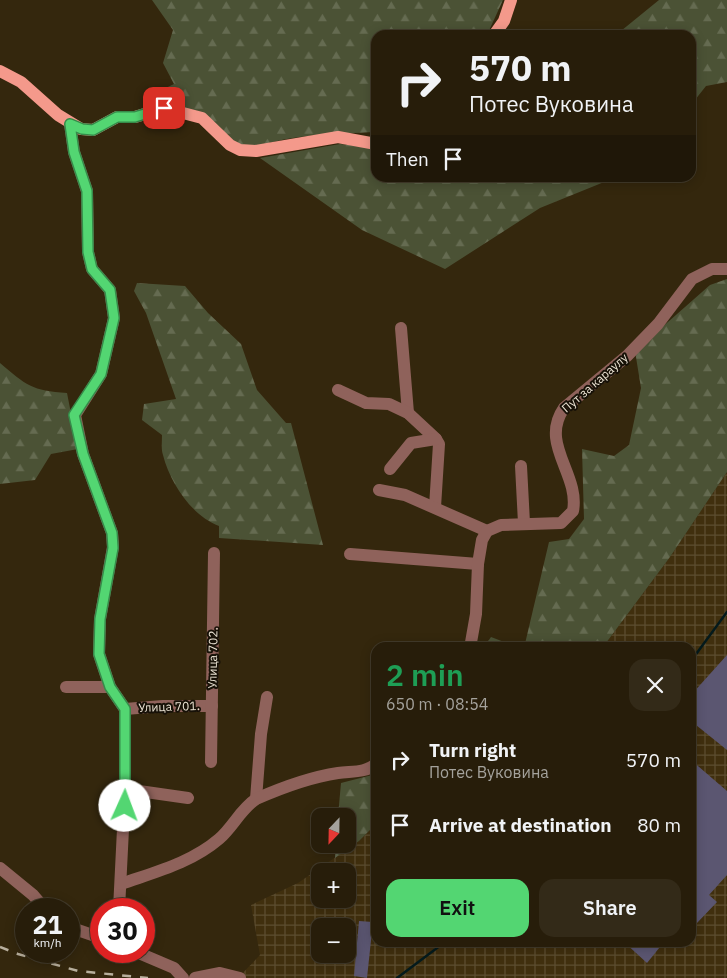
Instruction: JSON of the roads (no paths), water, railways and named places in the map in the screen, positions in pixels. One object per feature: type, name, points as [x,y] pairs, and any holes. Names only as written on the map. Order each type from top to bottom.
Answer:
[{"type":"main road","points":[[497,30],[512,1]]},
{"type":"main road","points":[[0,71],[20,82],[70,124],[82,129],[93,130],[117,117],[135,117],[164,108],[202,118],[230,145],[240,150],[256,151],[338,137],[371,143]]},
{"type":"street","points":[[70,124],[74,152],[87,191],[88,252],[92,269],[110,290],[114,318],[101,374],[74,415],[83,454],[112,533],[113,548],[100,619],[99,654],[110,687],[125,709],[125,789],[120,898]]},
{"type":"street","name":"Пут за караулу","points":[[488,531],[501,525],[561,523],[573,511],[573,490],[556,441],[557,418],[564,408],[627,356],[658,324],[692,279],[712,270],[727,269]]},
{"type":"street","points":[[400,328],[408,413]]},
{"type":"street","points":[[338,390],[366,403],[389,404],[408,413],[436,439],[439,444],[435,507]]},
{"type":"street","points":[[390,469],[412,443],[436,439]]},
{"type":"street","points":[[521,466],[524,523]]},
{"type":"street","points":[[379,490],[405,495],[488,531],[482,540],[478,564],[476,614],[471,642]]},
{"type":"street","name":"Улица 702.","points":[[211,762],[214,553]]},
{"type":"street","points":[[350,554],[478,564]]},
{"type":"street","points":[[66,687],[110,687]]},
{"type":"street","points":[[256,799],[261,734],[268,697]]},
{"type":"street","name":"Улица 701.","points":[[125,709],[163,706],[212,706]]},
{"type":"street","points":[[121,884],[201,854],[221,837],[249,804],[256,799],[310,780],[339,773],[360,772],[371,766]]},
{"type":"street","points":[[125,789],[188,798]]},
{"type":"street","points":[[0,868],[36,898]]},
{"type":"street","points":[[155,960],[174,968],[183,978]]},
{"type":"street","points":[[195,978],[227,974],[240,978]]},
{"type":"waterway","points":[[696,654],[727,612]]},
{"type":"waterway","points":[[397,978],[438,947]]},
{"type":"railway","points":[[0,947],[78,971],[148,978]]}]
